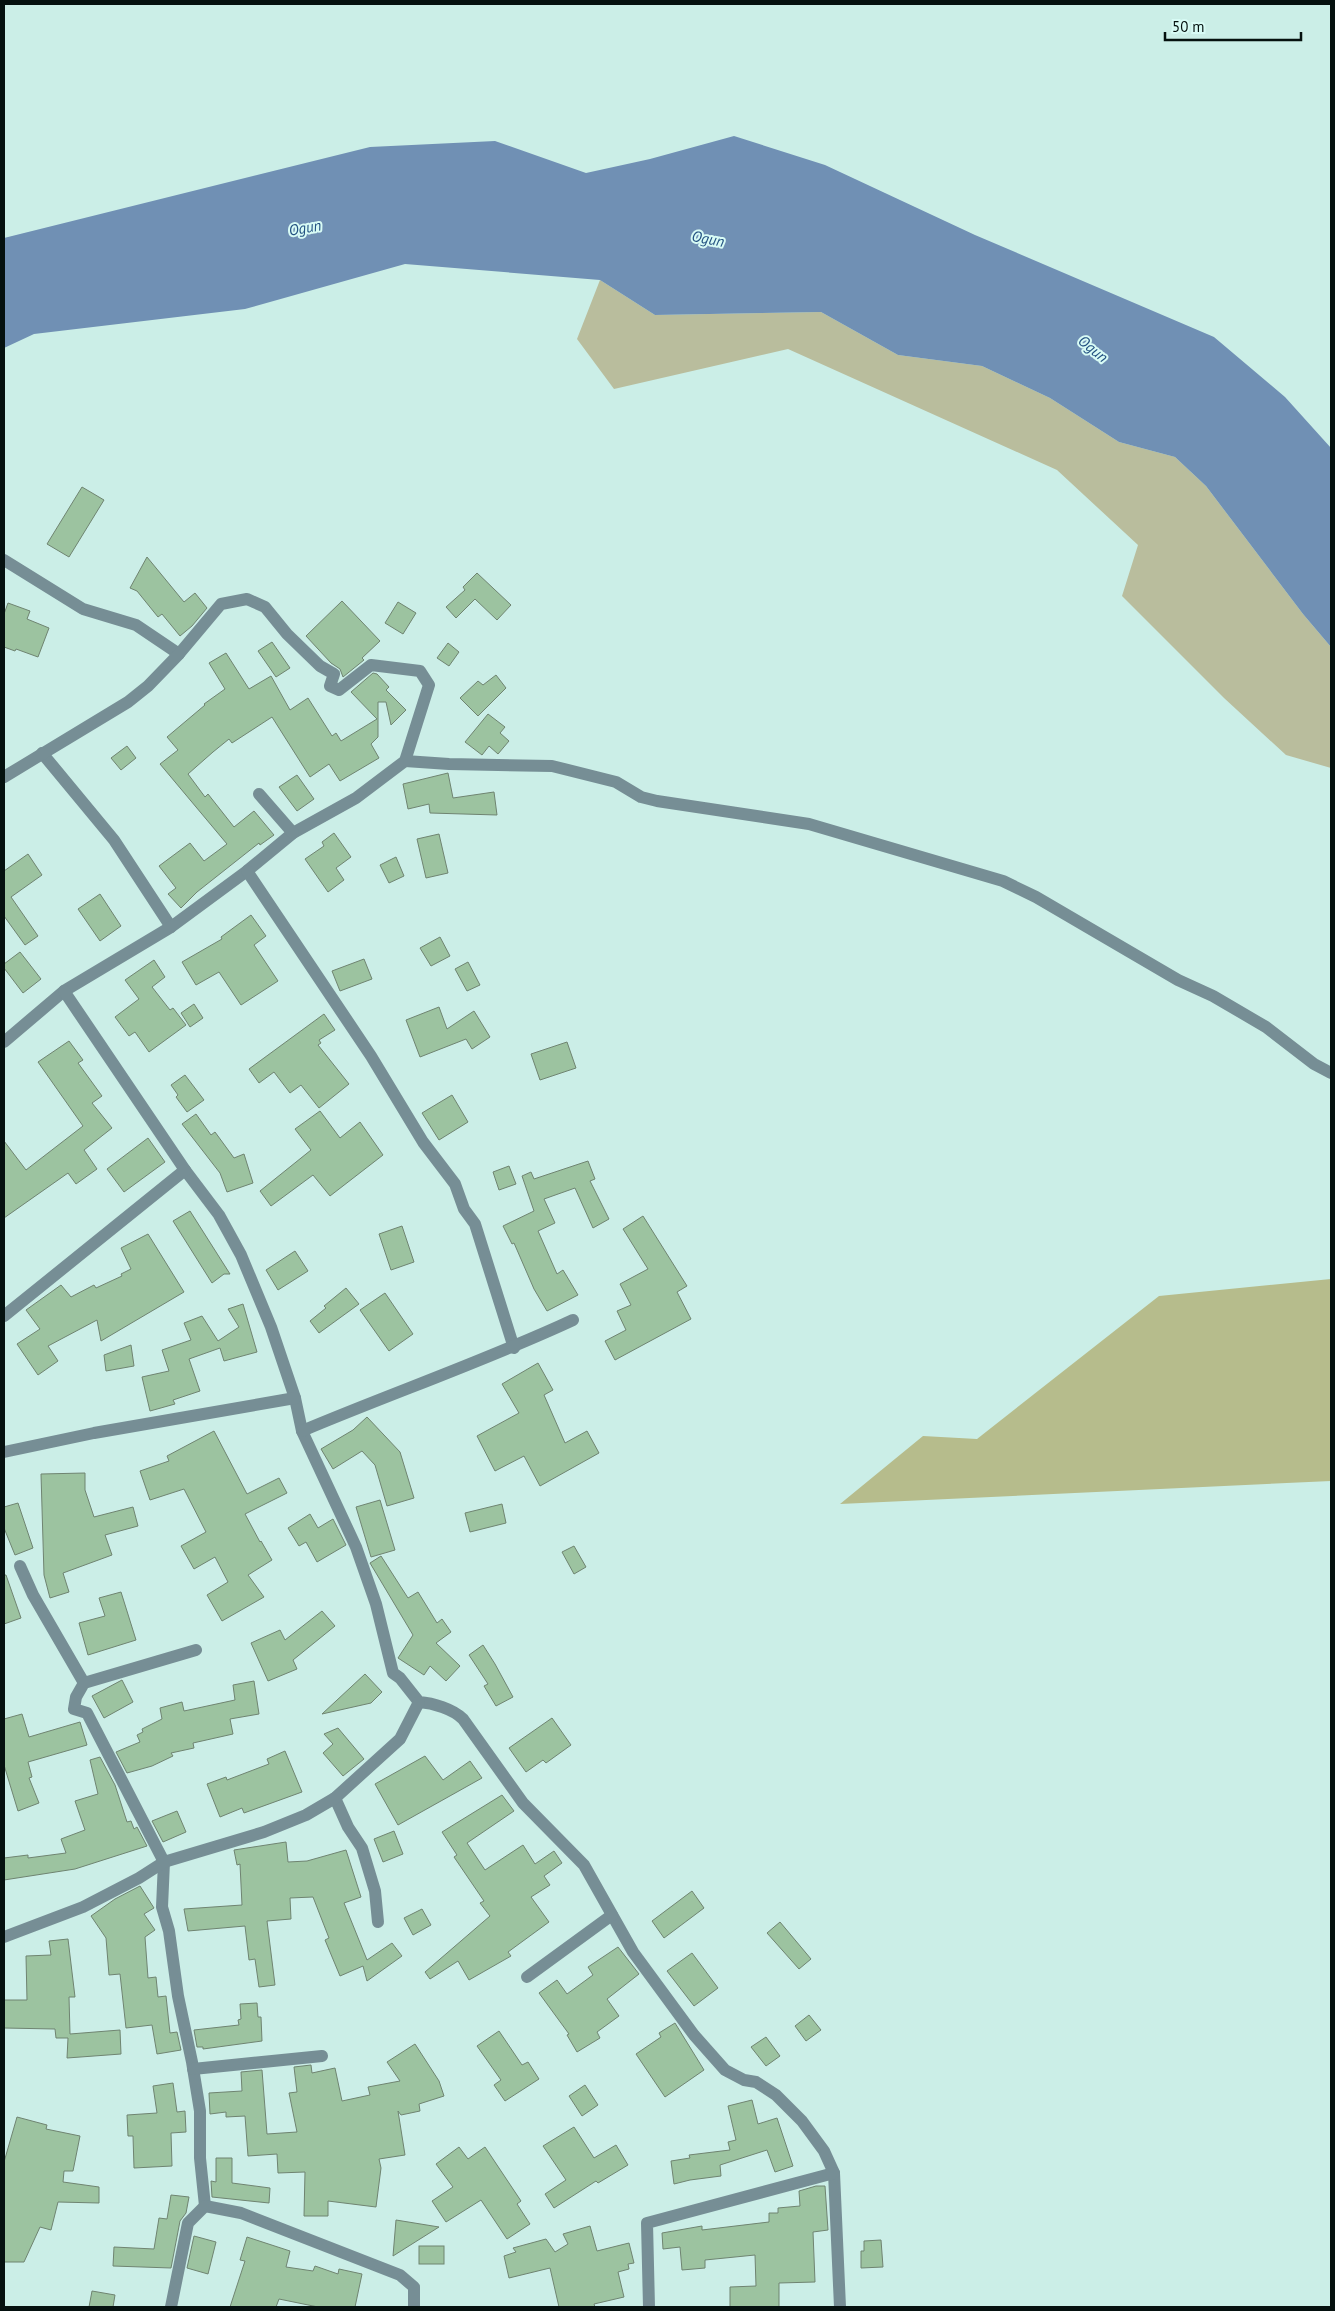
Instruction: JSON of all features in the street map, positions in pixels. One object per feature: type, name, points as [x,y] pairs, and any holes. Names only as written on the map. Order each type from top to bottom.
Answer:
[{"type":"street","points":[[4,560],[83,609],[136,625],[179,654]]},
{"type":"street","points":[[4,776],[128,702],[148,686],[179,654],[221,604],[247,599],[265,607],[287,634],[320,666],[334,674],[330,686],[339,690],[371,665],[420,671],[429,685],[405,761],[356,798],[293,833],[247,871],[171,927],[64,992],[4,1042]]},
{"type":"street","points":[[42,753],[114,840],[171,927]]},
{"type":"street","points":[[405,761],[449,764],[552,766],[616,782],[641,797],[809,824],[1003,881],[1036,897],[1178,980],[1266,1027],[1314,1064],[1331,1073]]},
{"type":"street","points":[[259,794],[293,833]]},
{"type":"street","points":[[247,871],[371,1056],[423,1142],[454,1184],[464,1209],[474,1224],[514,1348]]},
{"type":"street","points":[[64,992],[185,1170],[219,1215],[242,1254],[271,1327],[295,1398],[302,1430],[356,1547],[380,1618],[384,1643],[393,1673],[400,1678],[419,1702]]},
{"type":"street","points":[[4,1316],[185,1170]]},
{"type":"street","points":[[302,1430],[394,1392],[514,1348],[573,1320]]},
{"type":"street","points":[[4,1452],[94,1433],[295,1398]]},
{"type":"street","points":[[20,1566],[33,1595],[84,1684]]},
{"type":"street","points":[[196,1650],[84,1684],[76,1696],[74,1709],[87,1713],[164,1862],[162,1907],[169,1931],[178,1996],[200,2111],[200,2158],[205,2206]]},
{"type":"street","points":[[4,1937],[83,1907],[139,1878],[164,1862],[264,1832],[306,1815],[335,1798],[400,1740],[419,1702]]},
{"type":"street","points":[[419,1702],[431,1702],[442,1708],[455,1710],[523,1803],[584,1865],[633,1952],[700,2042],[725,2070],[744,2080],[756,2082],[776,2095],[802,2121],[824,2151],[834,2173],[840,2307]]},
{"type":"street","points":[[335,1798],[348,1827],[362,1848],[375,1891],[378,1922]]},
{"type":"street","points":[[527,1977],[612,1915]]},
{"type":"street","points":[[193,2069],[322,2056]]},
{"type":"street","points":[[649,2307],[647,2223],[834,2173]]},
{"type":"street","points":[[171,2307],[188,2223],[205,2206]]},
{"type":"street","points":[[205,2206],[241,2213],[400,2275],[414,2287],[414,2307]]},
{"type":"green space","points":[[600,280],[655,315],[821,312],[898,355],[982,366],[1050,398],[1119,442],[1175,457],[1206,486],[1303,614],[1331,647],[1331,768],[1286,755],[1224,698],[1122,596],[1138,545],[1057,470],[788,349],[614,389],[577,339]]},
{"type":"green space","points":[[1331,1279],[1331,1481],[840,1504],[923,1436],[977,1439],[1159,1296]]},
{"type":"water","name":"Ogun","points":[[734,136],[825,165],[975,235],[1214,337],[1285,397],[1331,448],[1331,647],[1303,614],[1206,486],[1175,457],[1119,442],[1050,398],[982,366],[898,355],[821,312],[655,315],[600,280],[405,264],[245,309],[34,334],[4,348],[4,238],[370,147],[495,141],[586,173],[650,159]]},
{"type":"building","points":[[82,487],[104,500],[69,557],[47,544]]},
{"type":"building","points":[[147,557],[184,602],[195,593],[207,608],[192,626],[180,636],[162,614],[158,617],[137,591],[130,588]]},
{"type":"building","points":[[477,573],[511,605],[497,620],[475,599],[456,618],[446,607],[465,590],[463,587]]},
{"type":"building","points":[[342,601],[380,641],[362,658],[364,660],[343,677],[340,669],[331,663],[306,636]]},
{"type":"building","points":[[398,602],[416,613],[403,634],[385,623]]},
{"type":"building","points":[[8,603],[30,611],[27,619],[49,628],[38,657],[4,647],[4,614]]},
{"type":"building","points":[[272,642],[290,668],[276,677],[258,651]]},
{"type":"building","points":[[448,643],[459,652],[449,666],[437,658]]},
{"type":"building","points":[[226,653],[249,689],[271,676],[290,710],[308,698],[332,736],[336,733],[341,741],[377,719],[351,692],[373,673],[377,674],[389,687],[386,690],[406,710],[391,725],[386,702],[378,702],[378,737],[371,744],[379,758],[340,781],[329,764],[310,777],[272,717],[232,743],[229,739],[188,774],[205,797],[208,794],[234,827],[254,811],[274,835],[260,845],[259,843],[197,892],[181,908],[168,894],[176,888],[159,866],[190,843],[204,861],[227,844],[160,764],[178,750],[167,737],[204,704],[225,689],[209,663]]},
{"type":"building","points":[[496,675],[506,688],[478,716],[460,698],[478,681],[483,685]]},
{"type":"building","points":[[488,714],[505,727],[500,733],[509,741],[498,754],[489,746],[482,755],[465,742]]},
{"type":"building","points":[[127,746],[136,758],[121,770],[111,758]]},
{"type":"building","points":[[448,773],[453,798],[494,792],[497,815],[430,813],[429,804],[408,809],[403,784]]},
{"type":"building","points":[[297,775],[314,799],[297,811],[279,787]]},
{"type":"building","points":[[334,833],[351,857],[336,868],[344,880],[328,892],[305,859],[324,846],[322,842]]},
{"type":"building","points":[[439,834],[448,873],[426,878],[417,839]]},
{"type":"building","points":[[28,854],[42,875],[11,897],[38,936],[25,945],[4,916],[4,871]]},
{"type":"building","points":[[396,857],[404,876],[389,883],[380,865]]},
{"type":"building","points":[[100,894],[121,926],[100,941],[78,909]]},
{"type":"building","points":[[251,915],[266,936],[254,945],[278,981],[241,1005],[219,972],[196,985],[182,962],[222,939],[221,937]]},
{"type":"building","points":[[440,937],[450,956],[431,966],[420,948]]},
{"type":"building","points":[[20,952],[41,979],[23,993],[4,968],[4,964]]},
{"type":"building","points":[[364,959],[372,979],[340,991],[332,971]]},
{"type":"building","points":[[154,960],[165,977],[152,987],[170,1010],[173,1008],[186,1025],[149,1052],[135,1032],[129,1036],[115,1017],[139,999],[125,980]]},
{"type":"building","points":[[468,962],[480,985],[467,991],[455,969]]},
{"type":"building","points":[[194,1004],[203,1018],[190,1027],[181,1013]]},
{"type":"building","points":[[439,1007],[447,1029],[474,1011],[490,1037],[472,1049],[466,1039],[420,1057],[406,1020]]},
{"type":"building","points":[[324,1014],[335,1030],[319,1040],[321,1043],[318,1045],[349,1084],[319,1108],[301,1085],[290,1093],[274,1072],[259,1083],[249,1069]]},
{"type":"building","points":[[69,1041],[83,1060],[78,1063],[102,1096],[92,1103],[112,1128],[84,1150],[97,1169],[76,1184],[68,1173],[4,1218],[4,1141],[26,1170],[83,1126],[38,1062]]},
{"type":"building","points":[[567,1042],[576,1068],[540,1080],[531,1054]]},
{"type":"building","points":[[185,1075],[204,1100],[187,1112],[176,1097],[178,1095],[171,1085]]},
{"type":"building","points":[[452,1095],[468,1122],[439,1140],[422,1113]]},
{"type":"building","points":[[320,1111],[340,1138],[360,1122],[383,1155],[330,1196],[313,1175],[271,1206],[260,1191],[311,1150],[295,1129]]},
{"type":"building","points":[[196,1114],[211,1135],[215,1132],[234,1158],[244,1154],[253,1183],[227,1192],[220,1173],[182,1124]]},
{"type":"building","points":[[148,1138],[165,1162],[124,1192],[107,1169]]},
{"type":"building","points":[[588,1161],[595,1179],[590,1181],[609,1219],[593,1228],[575,1188],[544,1199],[555,1223],[538,1231],[557,1274],[563,1270],[578,1295],[547,1311],[534,1289],[514,1243],[512,1244],[503,1226],[534,1211],[522,1176],[531,1172],[534,1179]]},
{"type":"building","points":[[509,1166],[516,1184],[499,1190],[493,1172]]},
{"type":"building","points":[[190,1211],[230,1274],[224,1274],[212,1283],[173,1221]]},
{"type":"building","points":[[643,1216],[687,1286],[677,1292],[691,1319],[615,1360],[605,1341],[626,1330],[617,1311],[631,1305],[620,1284],[648,1269],[623,1229]]},
{"type":"building","points":[[402,1226],[414,1262],[391,1270],[379,1234]]},
{"type":"building","points":[[148,1234],[184,1292],[101,1341],[97,1320],[48,1346],[58,1361],[38,1375],[17,1344],[40,1329],[26,1310],[61,1285],[71,1297],[94,1285],[96,1288],[122,1276],[121,1274],[131,1269],[121,1248]]},
{"type":"building","points":[[295,1251],[308,1271],[278,1290],[266,1270]]},
{"type":"building","points":[[346,1288],[359,1304],[319,1333],[310,1321],[326,1308],[324,1306]]},
{"type":"building","points":[[385,1293],[413,1334],[389,1351],[360,1310]]},
{"type":"building","points":[[243,1304],[257,1352],[224,1361],[220,1348],[189,1359],[200,1391],[173,1400],[175,1404],[150,1411],[142,1377],[169,1371],[162,1350],[191,1340],[184,1323],[202,1316],[218,1341],[239,1327],[228,1309]]},
{"type":"building","points":[[131,1345],[134,1366],[106,1371],[104,1355]]},
{"type":"building","points":[[538,1363],[553,1390],[544,1395],[565,1443],[587,1431],[599,1453],[540,1486],[524,1456],[495,1471],[477,1436],[519,1413],[502,1384]]},
{"type":"building","points":[[367,1417],[400,1452],[414,1498],[387,1506],[375,1465],[362,1451],[333,1469],[321,1449],[353,1430]]},
{"type":"building","points":[[214,1431],[247,1494],[279,1478],[287,1493],[245,1514],[272,1560],[248,1575],[264,1597],[222,1621],[207,1595],[228,1582],[215,1557],[194,1569],[181,1546],[206,1532],[184,1489],[150,1500],[140,1471],[169,1461],[167,1456]]},
{"type":"building","points":[[85,1473],[85,1490],[94,1517],[133,1507],[138,1526],[105,1535],[112,1555],[63,1573],[69,1592],[50,1598],[44,1575],[41,1474]]},
{"type":"building","points":[[380,1500],[395,1550],[371,1557],[356,1507]]},
{"type":"building","points":[[18,1503],[33,1548],[15,1555],[4,1528],[4,1507]]},
{"type":"building","points":[[502,1504],[506,1523],[470,1532],[465,1513]]},
{"type":"building","points":[[310,1514],[318,1528],[333,1519],[346,1545],[317,1562],[306,1542],[299,1546],[288,1528]]},
{"type":"building","points":[[574,1546],[586,1567],[574,1574],[562,1552]]},
{"type":"building","points":[[381,1556],[408,1598],[418,1592],[437,1623],[442,1619],[451,1632],[436,1643],[460,1666],[446,1681],[430,1666],[424,1675],[398,1658],[413,1635],[370,1563]]},
{"type":"building","points":[[4,1575],[6,1575],[21,1618],[4,1624]]},
{"type":"building","points":[[121,1592],[136,1640],[88,1655],[79,1623],[105,1616],[99,1598]]},
{"type":"building","points":[[322,1611],[335,1626],[293,1660],[297,1669],[268,1681],[251,1643],[280,1630],[285,1640]]},
{"type":"building","points":[[483,1645],[513,1697],[496,1706],[484,1686],[488,1684],[469,1655]]},
{"type":"building","points":[[365,1674],[382,1692],[371,1703],[322,1714]]},
{"type":"building","points":[[122,1680],[133,1702],[104,1718],[92,1696]]},
{"type":"building","points":[[254,1681],[259,1714],[230,1719],[233,1734],[193,1743],[194,1748],[171,1753],[173,1756],[152,1766],[127,1773],[116,1752],[140,1742],[137,1735],[143,1732],[142,1729],[162,1719],[160,1708],[182,1702],[184,1711],[235,1700],[233,1685]]},
{"type":"building","points":[[22,1714],[29,1737],[80,1722],[87,1745],[28,1762],[32,1777],[29,1778],[39,1803],[18,1811],[4,1765],[4,1719]]},
{"type":"building","points":[[552,1718],[571,1745],[546,1763],[543,1760],[526,1772],[509,1748]]},
{"type":"building","points":[[338,1728],[364,1759],[343,1776],[323,1753],[333,1744],[324,1734]]},
{"type":"building","points":[[285,1751],[302,1792],[244,1813],[242,1808],[220,1817],[207,1784],[226,1777],[227,1780],[269,1764],[267,1759]]},
{"type":"building","points":[[425,1756],[443,1780],[470,1761],[482,1778],[398,1825],[375,1784]]},
{"type":"building","points":[[100,1757],[115,1785],[127,1822],[131,1821],[134,1829],[137,1827],[147,1846],[75,1869],[4,1880],[4,1858],[28,1855],[28,1858],[66,1853],[61,1839],[85,1830],[75,1801],[98,1794],[90,1760]]},
{"type":"building","points":[[502,1795],[514,1811],[467,1843],[485,1870],[523,1845],[535,1864],[554,1851],[562,1863],[544,1876],[550,1885],[531,1897],[549,1922],[508,1952],[511,1956],[469,1980],[458,1961],[430,1979],[425,1972],[490,1916],[480,1903],[484,1901],[454,1857],[457,1855],[442,1832]]},
{"type":"building","points":[[177,1811],[186,1832],[163,1842],[152,1821]]},
{"type":"building","points":[[394,1831],[403,1854],[383,1862],[374,1839]]},
{"type":"building","points":[[286,1842],[288,1862],[307,1861],[346,1850],[361,1897],[344,1903],[367,1960],[392,1943],[402,1956],[367,1981],[363,1966],[340,1976],[325,1940],[329,1938],[313,1897],[290,1898],[291,1919],[267,1921],[275,1985],[259,1987],[255,1959],[249,1960],[245,1926],[188,1931],[184,1909],[242,1905],[240,1864],[237,1865],[234,1850]]},
{"type":"building","points":[[140,1886],[154,1908],[144,1914],[155,1930],[145,1937],[148,1978],[156,1977],[158,1997],[166,1996],[170,2033],[177,2032],[181,2050],[157,2054],[152,2025],[126,2028],[120,1974],[109,1975],[106,1938],[91,1916],[115,1899]]},
{"type":"building","points":[[692,1891],[704,1908],[664,1938],[652,1921]]},
{"type":"building","points":[[422,1909],[431,1925],[413,1935],[404,1918]]},
{"type":"building","points":[[780,1922],[811,1959],[799,1969],[767,1933]]},
{"type":"building","points":[[68,1939],[75,1997],[69,1997],[70,2034],[120,2030],[121,2054],[67,2058],[68,2038],[56,2038],[55,2029],[4,2028],[4,2000],[27,2000],[26,1956],[51,1955],[49,1941]]},
{"type":"building","points":[[618,1947],[639,1974],[607,1999],[619,2016],[597,2032],[600,2038],[577,2052],[567,2035],[569,2034],[539,1993],[557,1980],[567,1994],[593,1975],[588,1967]]},
{"type":"building","points":[[692,1953],[718,1988],[694,2006],[667,1971]]},
{"type":"building","points":[[257,2003],[258,2017],[261,2017],[262,2041],[203,2049],[203,2047],[197,2047],[194,2030],[239,2025],[238,2020],[241,2019],[240,2004]]},
{"type":"building","points":[[809,2015],[821,2030],[806,2041],[795,2026]]},
{"type":"building","points":[[675,2023],[704,2070],[665,2097],[636,2054],[661,2037],[659,2033]]},
{"type":"building","points":[[499,2031],[522,2065],[528,2062],[539,2079],[505,2101],[494,2085],[501,2080],[477,2046]]},
{"type":"building","points":[[766,2037],[780,2056],[766,2066],[751,2047]]},
{"type":"building","points":[[415,2044],[439,2081],[444,2096],[419,2104],[420,2111],[401,2115],[398,2111],[405,2155],[379,2159],[381,2168],[376,2207],[328,2201],[328,2216],[304,2216],[305,2172],[278,2173],[277,2154],[248,2156],[245,2116],[226,2117],[226,2112],[210,2114],[209,2093],[242,2091],[241,2072],[262,2070],[267,2134],[297,2132],[289,2093],[297,2092],[294,2067],[311,2065],[312,2073],[335,2068],[342,2101],[370,2095],[368,2087],[400,2081],[387,2062]]},
{"type":"building","points":[[173,2083],[177,2112],[185,2111],[186,2132],[171,2133],[172,2166],[134,2168],[133,2136],[128,2136],[127,2115],[157,2113],[153,2086]]},
{"type":"building","points":[[585,2085],[598,2105],[582,2116],[569,2096]]},
{"type":"building","points":[[752,2100],[758,2124],[777,2118],[793,2166],[775,2172],[767,2150],[720,2165],[721,2176],[674,2184],[671,2161],[690,2158],[689,2155],[730,2150],[728,2142],[736,2140],[728,2106]]},
{"type":"building","points":[[17,2117],[47,2125],[46,2129],[80,2136],[73,2171],[64,2171],[63,2182],[99,2187],[99,2203],[58,2202],[51,2230],[40,2227],[24,2262],[4,2262],[4,2162]]},
{"type":"building","points":[[574,2127],[594,2158],[616,2145],[628,2165],[598,2183],[596,2181],[554,2208],[545,2194],[566,2180],[543,2146]]},
{"type":"building","points":[[459,2147],[468,2159],[485,2147],[521,2201],[517,2204],[530,2224],[507,2239],[481,2200],[446,2222],[432,2201],[453,2187],[436,2164]]},
{"type":"building","points":[[216,2158],[232,2158],[232,2183],[270,2188],[269,2203],[212,2197],[211,2181],[216,2182]]},
{"type":"building","points":[[816,2186],[825,2186],[828,2230],[813,2232],[815,2282],[779,2283],[779,2307],[730,2307],[730,2287],[756,2286],[755,2255],[705,2260],[705,2268],[682,2270],[680,2247],[663,2249],[662,2233],[702,2226],[702,2230],[769,2222],[769,2213],[778,2213],[778,2208],[800,2206],[799,2191]]},
{"type":"building","points":[[171,2195],[189,2197],[186,2213],[180,2221],[171,2268],[113,2266],[114,2247],[154,2249],[159,2218],[167,2219]]},
{"type":"building","points":[[396,2220],[439,2227],[393,2256]]},
{"type":"building","points":[[590,2226],[597,2251],[629,2243],[634,2263],[628,2264],[629,2269],[618,2272],[624,2297],[594,2304],[595,2307],[559,2307],[550,2268],[509,2278],[504,2256],[516,2252],[513,2248],[546,2239],[555,2252],[568,2244],[563,2234]]},
{"type":"building","points":[[194,2236],[216,2242],[208,2274],[187,2268]]},
{"type":"building","points":[[247,2237],[290,2251],[286,2267],[313,2271],[315,2266],[338,2274],[339,2269],[362,2274],[355,2307],[318,2307],[279,2299],[276,2307],[230,2307],[245,2261],[240,2260]]},
{"type":"building","points":[[881,2240],[883,2267],[861,2268],[861,2251],[864,2251],[864,2241]]},
{"type":"building","points":[[419,2246],[444,2246],[444,2264],[419,2264]]},
{"type":"building","points":[[92,2291],[115,2295],[113,2307],[89,2307]]}]
